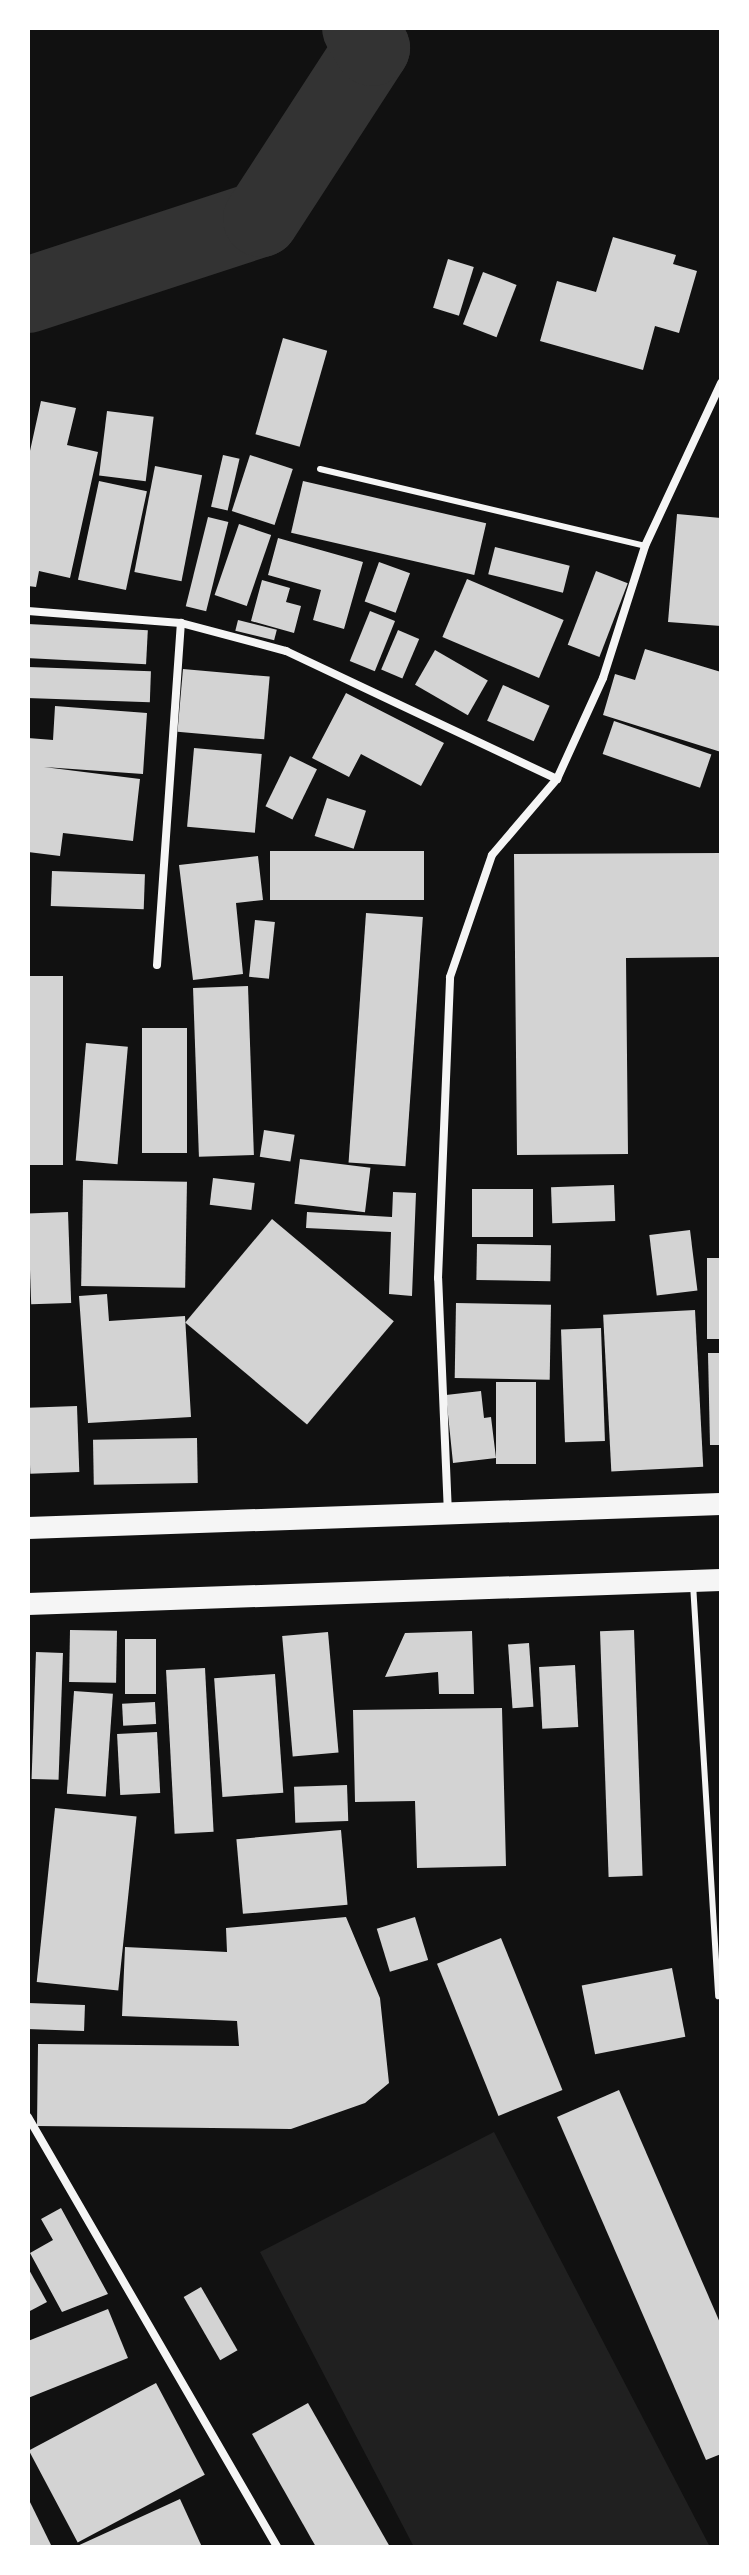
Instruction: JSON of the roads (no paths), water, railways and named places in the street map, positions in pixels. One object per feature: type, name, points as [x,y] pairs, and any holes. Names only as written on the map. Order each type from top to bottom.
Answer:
[{"type":"highway","points":[[28,1528],[721,1504]]},
{"type":"highway","points":[[28,1604],[721,1580]]},
{"type":"street","points":[[448,1514],[438,1278],[450,977],[492,855],[557,779],[603,678],[645,546],[721,383]]},
{"type":"street","points":[[28,611],[181,623],[286,651],[346,675],[557,779]]},
{"type":"street","points":[[157,965],[181,623]]},
{"type":"street","points":[[28,2117],[277,2547]]},
{"type":"lane","points":[[320,469],[645,546]]},
{"type":"lane","points":[[693,1581],[718,1996]]},
{"type":"waterway","points":[[28,295],[261,219],[372,48],[360,28]]}]
